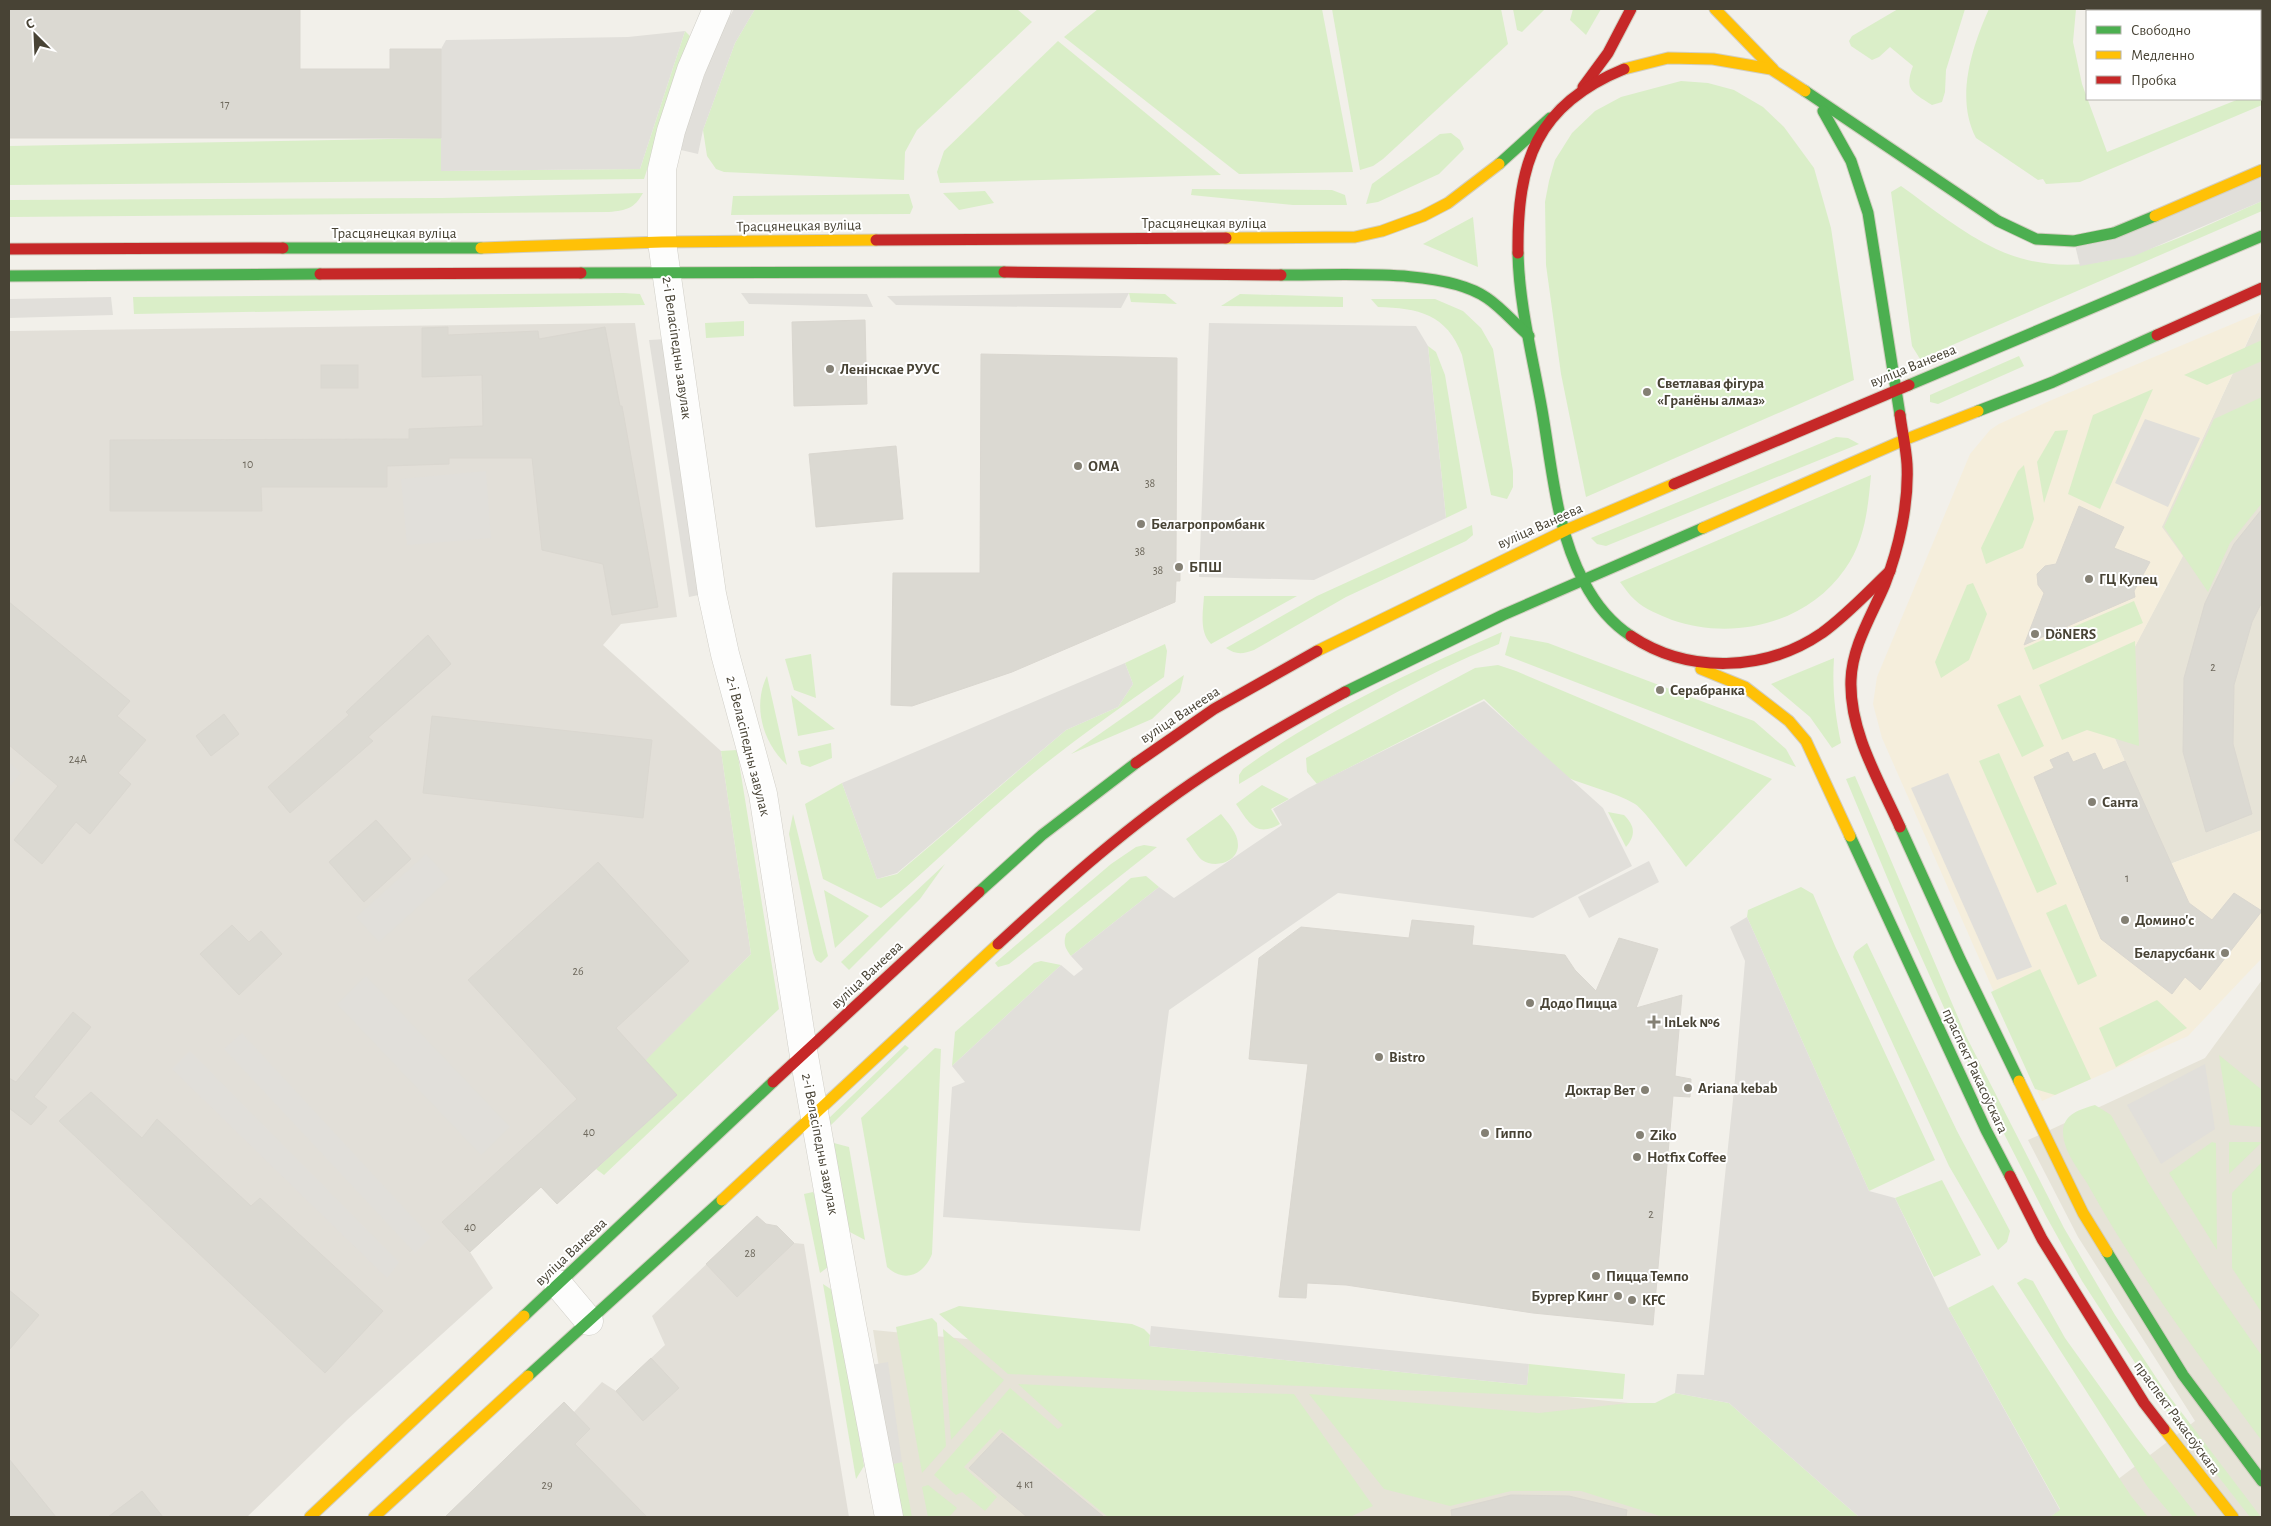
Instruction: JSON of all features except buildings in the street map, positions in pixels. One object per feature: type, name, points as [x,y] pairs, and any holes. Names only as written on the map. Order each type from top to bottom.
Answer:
[{"type":"main road","points":[[1580,90],[1608,53],[1631,9]]},
{"type":"main road","points":[[1715,9],[1772,70],[1998,221],[2036,238],[2074,241],[2114,233],[2262,170]]},
{"type":"main road","points":[[1580,90],[1644,61],[1678,56],[1719,59],[1772,70]]},
{"type":"main road","name":"Трасцянецкая вуліца","points":[[9,249],[497,248],[662,242],[1355,237],[1378,233],[1417,218],[1459,196],[1580,90]]},
{"type":"main road","name":"праспект Ракасоўскага","points":[[1815,100],[1848,150],[1861,186],[1872,228],[1907,465],[1905,502],[1900,536],[1890,570],[1857,652],[1851,679],[1854,711],[1863,744],[1960,959],[2083,1214],[2183,1375],[2262,1481]]},
{"type":"main road","name":"праспект Ракасоўскага","points":[[1551,117],[1531,154],[1523,181],[1517,218],[1518,254],[1529,336],[1566,530],[1583,580],[1598,604],[1622,632],[1643,646],[1745,687],[1789,721],[1806,741],[1986,1130],[2042,1240],[2144,1403],[2233,1517]]},
{"type":"main road","name":"вуліца Ванеева","points":[[310,1517],[1042,835],[1127,769],[1214,709],[1338,639],[1566,530],[2262,236]]},
{"type":"main road","points":[[925,240],[927,263]]},
{"type":"main road","points":[[9,276],[666,272],[927,263],[1426,277],[1458,285],[1486,297],[1529,336]]},
{"type":"main road","points":[[374,1517],[815,1115],[1056,890],[1157,809],[1204,775],[1283,726],[1357,685],[1503,615],[1904,440],[2052,382],[2262,288]]},
{"type":"main road","points":[[1685,662],[1727,665],[1760,660],[1796,648],[1825,631],[1890,570]]},
{"type":"street","name":"2-і Веласіпедны завулак","points":[[717,9],[691,70],[662,169],[662,242],[712,594],[725,654],[763,794],[804,1056],[850,1314],[889,1517]]},
{"type":"street","points":[[558,1284],[590,1321]]},
{"type":"shaded area","points":[[734,9],[755,9],[735,43],[703,130],[698,154],[681,150],[687,124],[719,35]]},
{"type":"shaded area","points":[[685,31],[640,169],[441,171],[441,49],[446,40],[628,37]]},
{"type":"shaded area","points":[[2262,170],[2262,201],[2134,256],[2080,266],[2074,241]]},
{"type":"shaded area","points":[[741,293],[867,294],[873,307],[749,304]]},
{"type":"shaded area","points":[[1129,293],[1121,308],[896,305],[887,296]]},
{"type":"shaded area","points":[[111,297],[113,315],[9,318],[9,299]]},
{"type":"shaded area","points":[[2262,311],[2262,830],[2170,864],[2102,709],[2182,557],[2161,527]]},
{"type":"shaded area","points":[[2261,312],[2162,527],[2183,556],[2102,709],[2170,864],[2262,830],[2262,958],[2188,1036],[2042,1101],[1882,738],[1873,704],[1877,677],[1970,454],[1990,430],[2047,402]]},
{"type":"shaded area","points":[[635,323],[677,617],[621,624],[603,645],[721,751],[751,954],[646,1061],[677,1095],[557,1204],[541,1187],[470,1252],[493,1288],[348,1419],[247,1517],[9,1517],[9,331]]},
{"type":"shaded area","points":[[1209,323],[1416,326],[1428,346],[1446,518],[1314,580],[1199,577]]},
{"type":"shaded area","points":[[666,339],[708,593],[689,597],[649,340]]},
{"type":"shaded area","points":[[2145,419],[2200,438],[2168,507],[2115,483]]},
{"type":"shaded area","points":[[486,471],[491,538],[407,545],[401,479]]},
{"type":"shaded area","points":[[1125,663],[1133,684],[1118,707],[1066,730],[897,873],[877,879],[842,783]]},
{"type":"shaded area","points":[[1484,701],[1603,808],[1632,866],[1533,918],[1338,893],[1169,1010],[1140,1231],[943,1217],[952,1087],[965,1082],[952,1066],[1061,965],[1074,976],[1083,969],[1071,956],[1159,887],[1174,898],[1282,825],[1273,809],[1308,788]]},
{"type":"shaded area","points":[[9,762],[21,773],[9,787]]},
{"type":"shaded area","points":[[1948,773],[2032,967],[1997,980],[1911,788]]},
{"type":"shaded area","points":[[426,854],[449,879],[379,942],[356,917]]},
{"type":"shaded area","points":[[1649,861],[1659,882],[1589,918],[1578,897]]},
{"type":"shaded area","points":[[1747,917],[1869,1191],[1895,1198],[1948,1308],[2060,1510],[2050,1517],[1859,1517],[1729,1403],[1675,1393],[1677,1374],[1704,1375],[1734,1090],[1745,961],[1730,927]]},
{"type":"shaded area","points":[[366,976],[510,1127],[481,1155],[337,1004]]},
{"type":"shaded area","points":[[2262,980],[2262,1517],[2068,1517],[2195,1421],[2078,1237],[2028,1140],[2205,1058]]},
{"type":"shaded area","points":[[242,1033],[431,1237],[415,1253],[224,1049]]},
{"type":"shaded area","points":[[190,1051],[399,1262],[387,1278],[172,1069]]},
{"type":"shaded area","points":[[2205,1064],[2215,1129],[2161,1164],[2127,1105]]},
{"type":"shaded area","points":[[757,1216],[768,1227],[777,1226],[794,1243],[804,1244],[849,1517],[445,1517],[564,1402],[574,1412],[602,1382],[616,1391],[665,1345],[652,1316]]},
{"type":"shaded area","points":[[1151,1326],[1529,1364],[1527,1385],[1149,1346]]},
{"type":"shaded area","points":[[873,1330],[1629,1403],[1729,1422],[1839,1517],[903,1517]]},
{"type":"shaded area","points":[[888,1362],[902,1462],[889,1465],[871,1365]]},
{"type":"green space","points":[[755,9],[1017,9],[1032,22],[917,130],[905,152],[904,180],[724,172],[716,169],[707,156],[703,130],[735,43]]},
{"type":"green space","points":[[1098,9],[1322,9],[1353,172],[1239,174],[1064,37]]},
{"type":"green space","points":[[1332,9],[1501,9],[1508,44],[1383,159],[1373,166],[1360,170]]},
{"type":"green space","points":[[1513,9],[1545,9],[1522,32],[1517,30]]},
{"type":"green space","points":[[1573,9],[1601,9],[1586,35],[1570,20]]},
{"type":"green space","points":[[1898,9],[1965,9],[1946,70],[1945,92],[1942,102],[1932,105],[1912,90],[1909,80],[1913,66],[1890,47],[1879,57],[1872,60],[1851,46],[1849,41],[1852,36]]},
{"type":"green space","points":[[1989,9],[2076,9],[2073,42],[2082,84],[2086,100],[2088,100],[2107,152],[2237,100],[2261,100],[2262,89],[2262,105],[2080,182],[2046,184],[2043,179],[2038,180],[1976,138],[1970,123],[1966,90],[1968,73]]},
{"type":"green space","points":[[685,31],[690,36],[644,179],[9,185],[9,146],[441,138],[441,171],[640,169]]},
{"type":"green space","points":[[1058,41],[1221,175],[940,183],[937,172],[944,151]]},
{"type":"green space","points":[[1681,81],[1708,83],[1734,90],[1763,107],[1784,127],[1814,168],[1831,228],[1854,380],[1586,497],[1561,374],[1546,265],[1545,202],[1549,181],[1555,160],[1572,133],[1595,111],[1621,97]]},
{"type":"green space","points":[[1451,133],[1460,140],[1464,149],[1439,174],[1378,202],[1366,204],[1372,184],[1440,134]]},
{"type":"green space","points":[[1901,186],[1983,243],[2030,261],[2065,265],[2098,262],[2132,255],[2198,230],[2262,201],[2262,211],[1920,359],[1912,346],[1891,192]]},
{"type":"green space","points":[[1192,189],[1332,190],[1345,195],[1347,205],[1293,205],[1191,195]]},
{"type":"green space","points":[[985,191],[994,203],[959,210],[943,193]]},
{"type":"green space","points":[[643,193],[633,206],[609,212],[9,217],[9,200],[442,198]]},
{"type":"green space","points":[[909,194],[913,207],[910,214],[731,215],[733,196]]},
{"type":"green space","points":[[1473,217],[1478,267],[1423,244]]},
{"type":"green space","points":[[1129,293],[1165,294],[1177,304],[1131,302]]},
{"type":"green space","points":[[640,294],[645,305],[134,314],[133,297]]},
{"type":"green space","points":[[1240,294],[1343,297],[1343,307],[1221,306]]},
{"type":"green space","points":[[1371,299],[1435,299],[1463,311],[1481,328],[1493,349],[1513,471],[1513,487],[1507,499],[1491,495],[1462,355],[1456,341],[1448,330],[1429,316],[1406,309],[1378,307]]},
{"type":"green space","points":[[744,321],[744,336],[706,338],[705,323]]},
{"type":"green space","points":[[2262,340],[2262,361],[2207,385],[2184,375]]},
{"type":"green space","points":[[1428,346],[1436,352],[1445,375],[1467,508],[1446,518]]},
{"type":"green space","points":[[2019,356],[2024,366],[1938,404],[1930,402],[1930,395]]},
{"type":"green space","points":[[2153,389],[2100,509],[2068,494],[2093,415]]},
{"type":"green space","points":[[2262,397],[2262,503],[2230,543],[2208,592],[2164,527],[2214,419]]},
{"type":"green space","points":[[2068,430],[2044,503],[2037,462],[2055,431]]},
{"type":"green space","points":[[1836,437],[1848,438],[1859,444],[1606,546],[1597,544],[1591,538]]},
{"type":"green space","points":[[2024,465],[2034,519],[2023,548],[1986,564],[1981,548],[2018,471]]},
{"type":"green space","points":[[1871,475],[1864,524],[1852,558],[1829,588],[1811,603],[1790,615],[1744,628],[1719,629],[1695,626],[1672,620],[1647,609],[1633,598],[1620,582]]},
{"type":"green space","points":[[1472,525],[1473,535],[1466,541],[1346,597],[1254,650],[1240,653],[1226,648],[1317,596]]},
{"type":"green space","points":[[1973,583],[1987,614],[1969,660],[1941,678],[1935,662],[1967,585]]},
{"type":"green space","points":[[1204,596],[1297,596],[1211,644],[1203,628]]},
{"type":"green space","points":[[2134,601],[2143,623],[2033,670],[2024,648]]},
{"type":"green space","points":[[1502,632],[1499,644],[1399,691],[1239,784],[1239,775],[1243,769],[1304,729],[1401,677]]},
{"type":"green space","points":[[1510,636],[1548,643],[1754,721],[1786,749],[1796,767],[1505,655]]},
{"type":"green space","points":[[2135,641],[2139,746],[2087,730],[2062,740],[2039,685]]},
{"type":"green space","points":[[1165,644],[1167,651],[1164,677],[1061,751],[988,812],[881,908],[823,879],[805,804],[842,783],[877,879],[897,874],[1066,730],[1118,707],[1133,684],[1125,663]]},
{"type":"green space","points":[[811,654],[816,698],[794,690],[785,659]]},
{"type":"green space","points":[[1834,658],[1834,701],[1841,743],[1832,748],[1810,717],[1771,684]]},
{"type":"green space","points":[[1498,665],[1772,779],[1686,867],[1640,808],[1618,796],[1566,777],[1484,699],[1317,784],[1307,772],[1306,758],[1475,668]]},
{"type":"green space","points":[[1184,675],[1180,692],[1152,719],[1071,754]]},
{"type":"green space","points":[[767,676],[787,765],[772,746],[762,724],[760,699]]},
{"type":"green space","points":[[791,695],[835,729],[798,736]]},
{"type":"green space","points":[[2020,695],[2044,746],[2022,757],[1997,705]]},
{"type":"green space","points":[[831,743],[832,758],[810,767],[801,764],[798,751]]},
{"type":"green space","points":[[737,750],[779,1009],[604,1175],[596,1169],[677,1095],[645,1061],[751,954],[721,751]]},
{"type":"green space","points":[[1999,753],[2057,884],[2037,893],[1979,761]]},
{"type":"green space","points":[[1855,776],[1966,1036],[2064,1228],[2115,1315],[2163,1388],[2261,1517],[2250,1517],[2163,1406],[2082,1281],[2046,1216],[1975,1077],[1907,925],[1846,779]]},
{"type":"green space","points":[[1262,785],[1289,799],[1271,809],[1280,824],[1272,828],[1259,829],[1254,826],[1236,804]]},
{"type":"green space","points":[[1608,812],[1624,815],[1630,823],[1633,835],[1626,847]]},
{"type":"green space","points":[[793,814],[828,956],[821,963],[816,960],[813,953],[789,834]]},
{"type":"green space","points":[[1221,814],[1236,836],[1238,841],[1237,851],[1230,860],[1225,862],[1219,864],[1207,863],[1200,858],[1186,839]]},
{"type":"green space","points":[[1144,845],[1157,847],[1009,964],[998,967],[995,963],[1111,864],[1136,847]]},
{"type":"green space","points":[[945,864],[920,899],[849,970],[841,962]]},
{"type":"green space","points":[[1146,876],[1159,887],[1071,956],[1065,946],[1066,934],[1131,878]]},
{"type":"green space","points":[[1801,887],[1813,894],[1835,946],[1935,1160],[1869,1191],[1747,917],[1748,910]]},
{"type":"green space","points":[[824,890],[869,916],[835,948]]},
{"type":"green space","points":[[2066,904],[2097,976],[2078,985],[2046,913]]},
{"type":"green space","points":[[1867,943],[1957,1131],[2010,1231],[2007,1242],[1998,1250],[1949,1166],[1853,957],[1855,952]]},
{"type":"green space","points":[[1041,961],[1061,965],[952,1066],[955,1032],[1034,963]]},
{"type":"green space","points":[[2040,969],[2091,1079],[2055,1095],[2035,1089],[1991,992]]},
{"type":"green space","points":[[2157,1000],[2187,1028],[2116,1067],[2099,1028]]},
{"type":"green space","points":[[905,1045],[909,1048],[826,1130],[826,1121]]},
{"type":"green space","points":[[935,1048],[941,1049],[932,1254],[924,1267],[907,1276],[894,1272],[887,1267],[861,1118]]},
{"type":"green space","points":[[2219,1055],[2262,1090],[2262,1127],[2230,1125]]},
{"type":"green space","points":[[2095,1105],[2111,1115],[2148,1182],[2212,1284],[2262,1356],[2262,1441],[2148,1283],[2065,1146],[2063,1132],[2066,1121],[2074,1113]]},
{"type":"green space","points":[[830,1142],[849,1147],[865,1240],[846,1230]]},
{"type":"green space","points":[[2212,1142],[2216,1143],[2217,1250],[2169,1173]]},
{"type":"green space","points":[[2229,1142],[2262,1142],[2229,1174]]},
{"type":"green space","points":[[2262,1162],[2262,1313],[2232,1268],[2232,1193]]},
{"type":"green space","points":[[1942,1180],[1981,1255],[1934,1277],[1895,1198]]},
{"type":"green space","points":[[813,1192],[818,1201],[828,1267],[820,1273],[804,1194]]},
{"type":"green space","points":[[2025,1278],[2033,1281],[2065,1338],[2136,1437],[2198,1517],[2173,1517],[2147,1486],[2017,1283]]},
{"type":"green space","points":[[823,1284],[835,1292],[864,1466],[856,1479]]},
{"type":"green space","points":[[1993,1285],[2131,1496],[2148,1517],[2050,1517],[2060,1509],[1948,1308]]},
{"type":"green space","points":[[959,1306],[1132,1324],[1144,1329],[1150,1335],[1149,1346],[1527,1385],[1529,1364],[1625,1374],[1623,1399],[1008,1374],[939,1314]]},
{"type":"green space","points":[[932,1318],[937,1323],[946,1446],[922,1473],[896,1327]]},
{"type":"green space","points":[[943,1329],[1004,1380],[951,1440]]},
{"type":"green space","points":[[1018,1384],[1191,1392],[1294,1394],[1373,1506],[1350,1517],[1108,1517],[1000,1429],[964,1467],[997,1497],[985,1511],[962,1492],[956,1495],[934,1475],[1010,1388],[1058,1429],[1063,1425]]},
{"type":"green space","points":[[1675,1393],[1729,1403],[1859,1517],[1663,1517],[1581,1491],[1511,1491],[1450,1506],[1384,1489],[1309,1394],[1539,1413],[1629,1403],[1655,1403]]},
{"type":"green space","points":[[902,1462],[912,1517],[896,1517],[890,1478],[893,1464]]},
{"type":"green space","points":[[928,1485],[957,1508],[949,1517],[928,1517],[922,1487]]},
{"type":"traffic: fast","points":[[1805,91],[1998,221],[2036,239],[2074,241],[2114,233],[2155,216]]},
{"type":"traffic: fast","points":[[1823,111],[1851,161],[1868,213],[1900,415]]},
{"type":"traffic: fast","points":[[1499,164],[1550,118]]},
{"type":"traffic: fast","points":[[1909,385],[2262,236]]},
{"type":"traffic: fast","points":[[283,248],[481,248]]},
{"type":"traffic: fast","points":[[1518,253],[1527,332],[1556,498],[1567,541],[1584,582],[1593,597],[1610,619],[1631,636]]},
{"type":"traffic: fast","points":[[581,273],[1004,272]]},
{"type":"traffic: fast","points":[[9,276],[320,274]]},
{"type":"traffic: fast","points":[[1281,275],[1388,275],[1444,281],[1468,288],[1487,298],[1529,336]]},
{"type":"traffic: fast","points":[[1978,411],[2053,382],[2157,335]]},
{"type":"traffic: fast","points":[[1345,692],[1503,615],[1703,528]]},
{"type":"traffic: fast","points":[[979,892],[1042,835],[1136,763]]},
{"type":"traffic: fast","points":[[1900,827],[1960,959],[2019,1081]]},
{"type":"traffic: fast","points":[[1850,836],[1986,1130],[2010,1176]]},
{"type":"traffic: fast","points":[[524,1316],[773,1082]]},
{"type":"traffic: fast","points":[[528,1376],[722,1200]]},
{"type":"traffic: fast","points":[[2107,1252],[2183,1375],[2262,1481]]},
{"type":"traffic: slow","points":[[1715,9],[1773,69]]},
{"type":"traffic: slow","points":[[1624,69],[1668,58],[1713,59],[1771,69],[1805,91]]},
{"type":"traffic: slow","points":[[1226,238],[1355,237],[1382,231],[1423,216],[1448,203],[1499,164]]},
{"type":"traffic: slow","points":[[2155,216],[2262,170]]},
{"type":"traffic: slow","points":[[481,248],[662,242],[876,240]]},
{"type":"traffic: slow","points":[[1703,528],[1904,440],[1978,411]]},
{"type":"traffic: slow","points":[[1317,651],[1566,530],[1674,484]]},
{"type":"traffic: slow","points":[[1701,669],[1745,687],[1789,721],[1806,741],[1850,836]]},
{"type":"traffic: slow","points":[[722,1200],[998,944]]},
{"type":"traffic: slow","points":[[2019,1081],[2083,1213],[2107,1252]]},
{"type":"traffic: slow","points":[[310,1517],[524,1316]]},
{"type":"traffic: slow","points":[[374,1517],[528,1376]]},
{"type":"traffic: slow","points":[[2164,1429],[2233,1517]]},
{"type":"traffic: jam","points":[[1583,87],[1608,53],[1631,9]]},
{"type":"traffic: jam","points":[[1518,253],[1522,191],[1528,164],[1538,140],[1552,119],[1570,100],[1594,84],[1624,69]]},
{"type":"traffic: jam","points":[[876,240],[1226,238]]},
{"type":"traffic: jam","points":[[9,249],[283,248]]},
{"type":"traffic: jam","points":[[1004,272],[1281,275]]},
{"type":"traffic: jam","points":[[320,274],[581,273]]},
{"type":"traffic: jam","points":[[2157,335],[2262,288]]},
{"type":"traffic: jam","points":[[1674,484],[1909,385]]},
{"type":"traffic: jam","points":[[1900,415],[1907,464],[1905,510],[1895,556],[1885,584],[1863,631],[1852,667],[1851,680],[1855,719],[1860,737],[1900,827]]},
{"type":"traffic: jam","points":[[1631,636],[1653,648],[1677,657],[1701,662],[1752,661],[1776,655],[1800,646],[1822,633],[1849,611],[1890,571]]},
{"type":"traffic: jam","points":[[1136,763],[1214,709],[1317,651]]},
{"type":"traffic: jam","points":[[998,944],[1123,834],[1177,794],[1256,742],[1345,692]]},
{"type":"traffic: jam","points":[[773,1082],[979,892]]},
{"type":"traffic: jam","points":[[2010,1176],[2042,1239],[2144,1403],[2164,1429]]},
{"type":"place","name":"Ленінскае РУУС","points":[[830,369]]},
{"type":"place","name":"Светлавая фігура «Гранёны алмаз»","points":[[1647,392]]},
{"type":"place","name":"ОМА","points":[[1078,466]]},
{"type":"place","name":"Белагропромбанк","points":[[1141,524]]},
{"type":"place","name":"БПШ","points":[[1179,567]]},
{"type":"place","name":"ГЦ Купец","points":[[2089,579]]},
{"type":"place","name":"DöNERS","points":[[2035,634]]},
{"type":"place","name":"Серабранка","points":[[1660,690]]},
{"type":"place","name":"Санта","points":[[2092,802]]},
{"type":"place","name":"Домино'c","points":[[2125,920]]},
{"type":"place","name":"Беларусбанк","points":[[2225,953]]},
{"type":"place","name":"Додо Пицца","points":[[1530,1003]]},
{"type":"place","name":"InLek №6","points":[[1654,1022]]},
{"type":"place","name":"Bistro","points":[[1379,1057]]},
{"type":"place","name":"Ariana kebab","points":[[1688,1088]]},
{"type":"place","name":"Доктар Вет","points":[[1645,1090]]},
{"type":"place","name":"Гиппо","points":[[1485,1133]]},
{"type":"place","name":"Ziko","points":[[1640,1135]]},
{"type":"place","name":"Hotfix Coffee","points":[[1637,1157]]},
{"type":"place","name":"Пицца Темпо","points":[[1596,1276]]},
{"type":"place","name":"Бургер Кинг","points":[[1618,1296]]},
{"type":"place","name":"KFC","points":[[1632,1300]]}]
